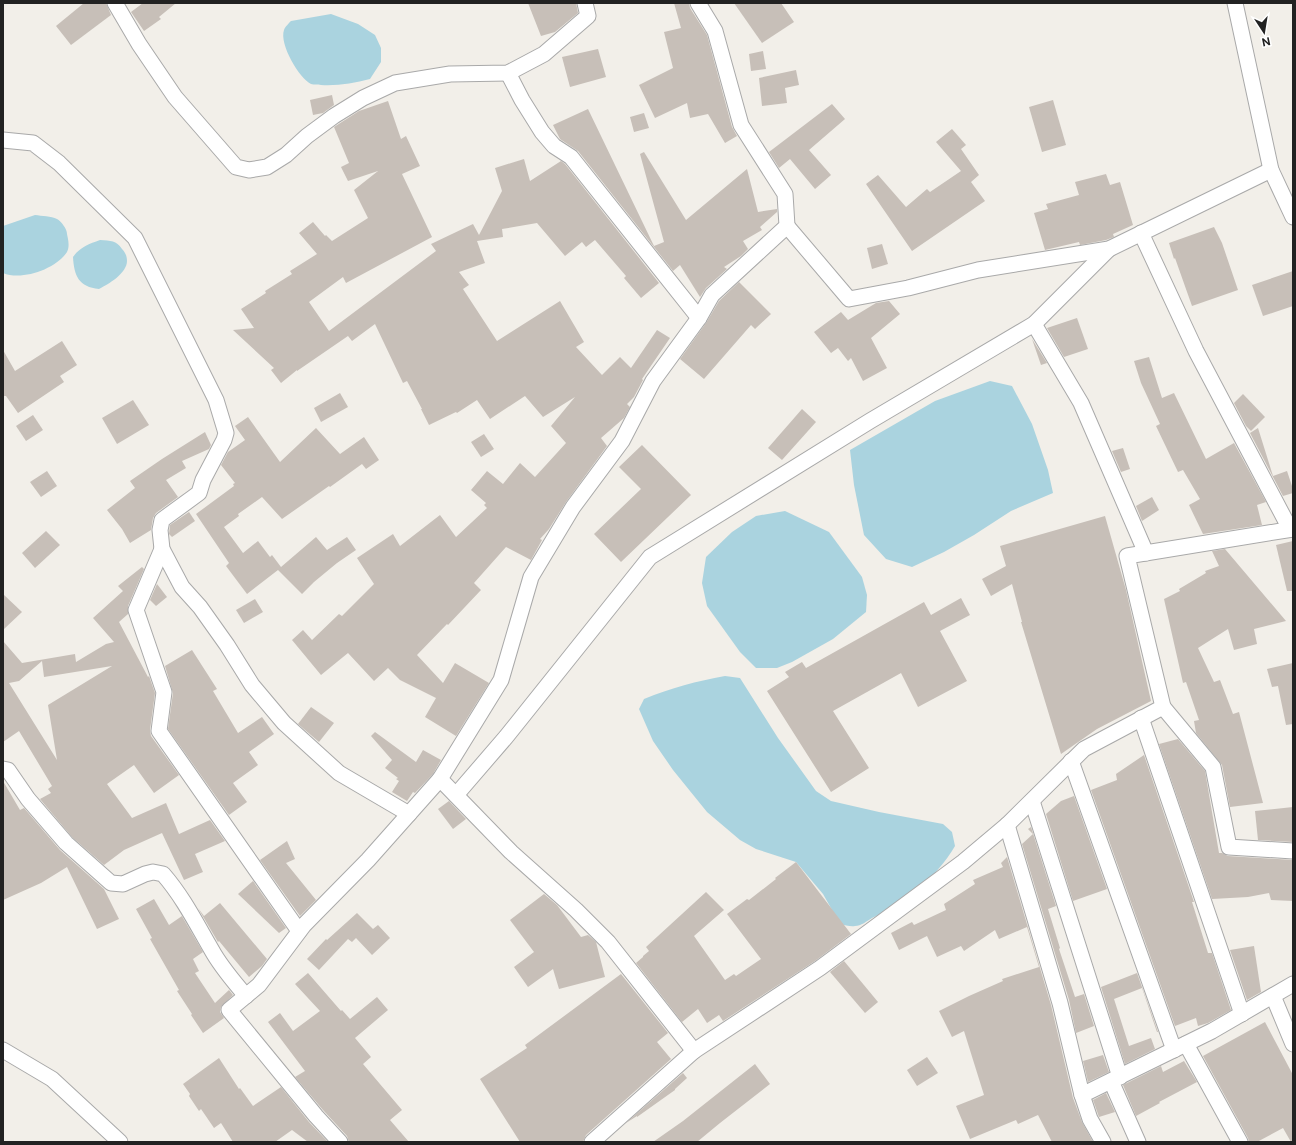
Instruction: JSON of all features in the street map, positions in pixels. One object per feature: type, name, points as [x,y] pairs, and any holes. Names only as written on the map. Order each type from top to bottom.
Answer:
[{"type":"street","points":[[114,3],[139,44],[175,97],[236,167],[249,170],[267,167],[286,155],[307,136],[334,116],[363,98],[396,83],[450,74],[508,73],[544,54],[588,16],[585,3]]},
{"type":"street","points":[[698,3],[715,31],[742,124],[785,194],[787,226],[849,299],[908,288],[978,270],[1109,249],[1271,170]]},
{"type":"street","points":[[1235,3],[1271,170],[1293,216]]},
{"type":"street","points":[[508,73],[522,100],[542,132],[554,146],[571,156],[699,318]]},
{"type":"street","points":[[3,140],[33,143],[59,163],[135,238],[216,400],[226,434],[224,440],[202,480],[199,493],[162,520],[160,530],[162,549],[182,587],[205,614],[252,685],[284,723],[339,772],[409,814]]},
{"type":"street","points":[[340,1142],[316,1116],[228,1010],[259,984],[304,925],[368,860],[440,779],[501,680],[531,577],[573,507],[622,441],[653,381],[699,318],[712,295],[787,226]]},
{"type":"street","points":[[1141,233],[1196,351],[1292,529],[1127,556],[1163,706],[1213,767],[1230,847],[1293,851]]},
{"type":"street","points":[[456,795],[506,737],[650,556],[870,421],[1034,324],[1109,249]]},
{"type":"street","points":[[1034,324],[1081,403],[1146,552]]},
{"type":"street","points":[[162,549],[136,610],[164,692],[159,731],[299,931]]},
{"type":"street","points":[[592,1142],[694,1051],[820,968],[963,862],[1007,826],[1084,749],[1163,706]]},
{"type":"street","points":[[1141,718],[1242,1014]]},
{"type":"street","points":[[1071,761],[1180,1047],[1240,1142]]},
{"type":"street","points":[[3,768],[8,770],[28,799],[66,844],[111,884],[123,884],[153,872],[162,874],[186,904],[230,978],[246,996]]},
{"type":"street","points":[[440,779],[511,852],[576,910],[608,942],[694,1051]]},
{"type":"street","points":[[1032,801],[1115,1079],[1138,1142]]},
{"type":"street","points":[[1007,826],[1060,1003],[1082,1095],[1090,1119],[1103,1142]]},
{"type":"street","points":[[1082,1095],[1212,1031],[1293,984]]},
{"type":"street","points":[[1272,996],[1293,1044]]},
{"type":"street","points":[[3,1050],[52,1078],[120,1142]]},
{"type":"water","points":[[331,14],[358,24],[375,35],[381,48],[381,62],[370,79],[340,85],[311,84],[301,75],[291,60],[284,44],[283,36],[285,28],[291,21]]},
{"type":"water","points":[[35,215],[55,218],[62,223],[68,238],[69,245],[67,252],[55,264],[38,272],[19,275],[3,273],[3,226]]},
{"type":"water","points":[[100,240],[118,244],[125,253],[127,261],[121,274],[99,289],[92,288],[82,283],[76,275],[73,257],[88,244]]},
{"type":"water","points":[[990,381],[1012,386],[1032,424],[1048,470],[1053,493],[1011,511],[944,552],[912,567],[886,559],[864,535],[854,485],[850,450],[935,401]]},
{"type":"water","points":[[785,511],[829,532],[862,577],[867,595],[866,612],[833,639],[792,662],[777,668],[756,668],[740,652],[707,606],[702,583],[706,557],[732,532],[756,516]]},
{"type":"water","points":[[725,676],[740,678],[778,738],[816,791],[831,801],[943,824],[952,832],[955,846],[929,879],[908,897],[885,912],[862,924],[852,926],[840,924],[823,894],[796,862],[756,849],[740,840],[707,812],[673,770],[653,741],[639,709],[644,699],[664,691]]},
{"type":"building","points":[[84,3],[106,3],[111,15],[71,45],[56,26]]},
{"type":"building","points":[[143,3],[176,3],[159,17],[161,19],[144,31],[131,12]]},
{"type":"building","points":[[528,3],[576,3],[578,13],[555,32],[541,36]]},
{"type":"building","points":[[674,3],[689,3],[690,8],[707,35],[732,127],[737,136],[725,143],[708,114],[690,118],[687,103],[655,118],[639,85],[673,68],[664,32],[681,28]]},
{"type":"building","points":[[734,3],[781,3],[794,22],[762,43]]},
{"type":"building","points":[[598,49],[606,77],[570,87],[562,57]]},
{"type":"building","points":[[763,51],[766,69],[751,71],[749,54]]},
{"type":"building","points":[[796,70],[799,85],[785,88],[787,103],[762,106],[759,78]]},
{"type":"building","points":[[332,95],[334,105],[323,113],[313,115],[310,100]]},
{"type":"building","points":[[1053,100],[1066,145],[1042,152],[1029,107]]},
{"type":"building","points":[[388,101],[401,139],[406,136],[420,166],[402,174],[432,237],[346,283],[343,277],[309,302],[329,331],[436,251],[431,244],[473,224],[479,235],[502,191],[495,168],[524,159],[530,181],[561,161],[565,164],[659,283],[641,298],[624,278],[626,276],[595,240],[586,247],[582,242],[565,256],[537,223],[502,229],[503,237],[477,241],[485,263],[459,272],[469,285],[463,289],[497,341],[560,301],[584,342],[576,347],[602,375],[620,357],[631,368],[657,330],[670,338],[642,379],[643,380],[634,397],[627,404],[630,407],[624,418],[601,438],[607,446],[566,502],[549,529],[540,539],[542,540],[531,560],[506,547],[474,583],[481,590],[417,655],[443,683],[455,663],[489,683],[456,736],[425,717],[436,698],[400,680],[388,668],[374,681],[348,653],[321,675],[292,640],[303,630],[312,640],[339,614],[342,616],[374,584],[357,558],[393,534],[400,546],[440,515],[456,537],[487,508],[484,505],[486,503],[471,490],[487,471],[503,484],[520,463],[535,477],[566,443],[551,426],[575,397],[543,417],[525,396],[490,419],[477,400],[457,413],[456,412],[429,425],[407,381],[403,383],[375,324],[352,341],[348,336],[297,370],[281,383],[271,370],[274,368],[233,330],[254,328],[241,309],[266,293],[265,291],[292,274],[290,271],[317,254],[299,233],[313,222],[325,236],[326,235],[332,241],[368,218],[354,190],[378,171],[348,181],[341,167],[349,163],[334,127],[359,111]]},
{"type":"building","points":[[832,104],[845,119],[809,150],[831,175],[815,189],[790,159],[779,168],[769,152]]},
{"type":"building","points":[[588,109],[654,246],[664,242],[640,154],[644,152],[686,220],[747,169],[758,212],[777,209],[777,212],[760,227],[762,230],[743,241],[748,249],[741,256],[724,267],[727,269],[706,288],[700,297],[680,265],[673,271],[578,151],[560,139],[553,125]]},
{"type":"building","points":[[644,113],[649,128],[634,132],[630,117]]},
{"type":"building","points":[[952,129],[966,145],[961,149],[979,175],[971,182],[985,201],[912,251],[866,184],[878,175],[906,207],[927,189],[930,192],[961,171],[936,142]]},
{"type":"building","points":[[1106,174],[1110,185],[1120,182],[1133,225],[1113,234],[1114,237],[1106,240],[1080,245],[1079,242],[1045,250],[1034,213],[1048,209],[1046,204],[1079,195],[1075,182]]},
{"type":"building","points":[[1214,227],[1222,243],[1238,290],[1192,306],[1169,243]]},
{"type":"building","points":[[882,244],[888,264],[872,269],[867,248]]},
{"type":"building","points":[[1293,271],[1293,306],[1263,316],[1252,285]]},
{"type":"building","points":[[739,282],[771,314],[755,329],[751,325],[704,379],[680,359],[706,323],[719,301]]},
{"type":"building","points":[[889,301],[900,314],[871,338],[887,368],[863,381],[851,358],[848,361],[838,348],[831,353],[814,332],[841,312],[848,320],[876,303]]},
{"type":"building","points":[[1077,318],[1088,349],[1064,357],[1047,328]]},
{"type":"building","points":[[1032,339],[1047,363],[1041,365]]},
{"type":"building","points":[[62,341],[77,365],[60,376],[64,382],[18,413],[6,396],[3,396],[3,350],[15,371]]},
{"type":"building","points":[[1149,357],[1162,398],[1174,393],[1206,459],[1234,443],[1266,502],[1257,505],[1262,525],[1203,534],[1189,505],[1200,499],[1183,470],[1178,472],[1156,426],[1160,424],[1141,383],[1134,361]]},
{"type":"building","points":[[340,393],[348,407],[321,422],[314,408]]},
{"type":"building","points":[[1243,394],[1265,417],[1251,431],[1246,426],[1234,403]]},
{"type":"building","points":[[133,400],[149,425],[117,444],[102,418]]},
{"type":"building","points":[[802,409],[816,422],[782,460],[768,448]]},
{"type":"building","points":[[33,415],[43,430],[26,441],[16,426]]},
{"type":"building","points":[[248,417],[280,462],[316,428],[340,454],[364,437],[379,460],[366,469],[362,464],[282,519],[262,497],[238,514],[239,516],[224,527],[243,553],[258,541],[270,557],[272,555],[281,567],[316,537],[327,550],[347,537],[356,550],[337,563],[302,594],[278,570],[247,594],[226,566],[229,563],[196,514],[234,486],[233,484],[235,483],[221,465],[228,452],[245,440],[235,426]]},
{"type":"building","points":[[1258,428],[1273,476],[1287,471],[1293,493],[1283,496],[1250,433]]},
{"type":"building","points":[[205,432],[211,445],[209,449],[182,461],[186,468],[166,480],[178,497],[156,513],[153,518],[151,530],[130,543],[122,529],[107,510],[135,488],[130,481]]},
{"type":"building","points":[[484,434],[494,449],[481,457],[471,442]]},
{"type":"building","points":[[642,445],[691,495],[621,562],[594,534],[641,489],[619,467]]},
{"type":"building","points":[[1123,448],[1130,469],[1121,472],[1112,451]]},
{"type":"building","points":[[47,471],[57,486],[41,497],[30,482]]},
{"type":"building","points":[[1152,497],[1159,510],[1142,521],[1136,506]]},
{"type":"building","points":[[189,512],[195,521],[172,537],[169,534],[170,525]]},
{"type":"building","points":[[1105,516],[1126,590],[1151,701],[1097,729],[1061,754],[1021,622],[1012,584],[991,596],[982,579],[1006,566],[1000,546]]},
{"type":"building","points":[[46,531],[60,545],[35,568],[22,553]]},
{"type":"building","points":[[1293,541],[1293,591],[1287,591],[1276,545]]},
{"type":"building","points":[[1225,549],[1286,621],[1254,629],[1257,644],[1234,650],[1228,629],[1198,648],[1214,682],[1220,680],[1233,714],[1239,712],[1263,803],[1230,807],[1222,765],[1196,733],[1194,721],[1199,720],[1186,682],[1183,683],[1164,599],[1180,591],[1179,589],[1206,573],[1205,571],[1219,566],[1212,551]]},
{"type":"building","points":[[142,567],[144,569],[128,606],[128,614],[119,622],[148,677],[149,676],[155,693],[150,730],[151,736],[179,775],[154,793],[134,765],[107,784],[132,818],[166,803],[179,834],[210,820],[225,841],[195,854],[203,872],[184,880],[162,833],[124,850],[104,865],[72,837],[40,799],[51,793],[48,789],[52,786],[19,731],[3,742],[3,641],[22,663],[75,654],[76,662],[106,644],[114,642],[93,618],[123,591],[118,586]],"holes":[[[42,661],[44,677],[112,666],[48,705],[57,760],[9,683],[19,681]]]},
{"type":"building","points":[[157,584],[167,597],[156,606],[150,600]]},
{"type":"building","points":[[3,594],[22,612],[3,630]]},
{"type":"building","points":[[961,598],[970,615],[940,631],[967,681],[918,707],[901,673],[833,711],[869,768],[831,792],[767,691],[789,677],[785,672],[802,662],[806,668],[924,602],[931,615]]},
{"type":"building","points":[[255,599],[263,612],[244,623],[236,610]]},
{"type":"building","points":[[192,650],[217,689],[213,691],[238,733],[262,717],[274,734],[249,752],[258,765],[233,783],[247,802],[229,815],[168,729],[173,693],[165,666]]},
{"type":"building","points":[[1293,663],[1293,724],[1286,725],[1278,686],[1272,687],[1267,669]]},
{"type":"building","points":[[311,707],[334,723],[319,742],[298,724]]},
{"type":"building","points":[[375,732],[416,762],[423,750],[441,760],[433,774],[415,793],[413,792],[407,801],[392,792],[399,781],[396,779],[398,778],[385,768],[392,760],[371,736]]},
{"type":"building","points":[[1178,739],[1205,771],[1219,853],[1228,856],[1293,860],[1293,901],[1271,900],[1269,893],[1248,897],[1212,899],[1159,744]]},
{"type":"building","points":[[1144,755],[1194,902],[1192,902],[1208,953],[1212,953],[1231,1010],[1208,1023],[1198,1026],[1196,1018],[1175,1026],[1091,790],[1117,780],[1116,774]]},
{"type":"building","points":[[3,781],[20,810],[24,808],[60,850],[104,889],[119,919],[97,929],[67,867],[41,883],[3,900]]},
{"type":"building","points":[[1074,796],[1107,889],[1073,901],[1046,814],[1061,801]]},
{"type":"building","points":[[449,801],[466,819],[453,829],[438,809]]},
{"type":"building","points":[[1293,807],[1293,842],[1258,840],[1255,811]]},
{"type":"building","points":[[1031,827],[1056,906],[1048,909],[1060,948],[1059,949],[1075,997],[1084,994],[1094,1026],[1076,1033],[1069,1000],[1022,844],[1033,834],[1028,829]]},
{"type":"building","points":[[287,841],[295,859],[286,863],[316,900],[300,916],[260,860]]},
{"type":"building","points":[[1007,857],[1051,1005],[1073,1098],[1082,1122],[1093,1142],[1052,1142],[1038,1115],[1018,1124],[1016,1120],[970,1139],[956,1106],[984,1095],[964,1031],[952,1037],[939,1011],[1003,981],[1002,979],[1039,967],[1027,927],[999,939],[995,930],[964,951],[961,946],[937,957],[927,936],[899,950],[891,933],[912,922],[914,925],[946,910],[944,904],[975,884],[973,880],[1003,867],[1001,863]]},
{"type":"building","points":[[796,862],[851,934],[815,961],[723,1021],[719,1015],[707,1023],[698,1009],[682,1022],[636,963],[649,951],[646,947],[706,892],[724,910],[694,936],[725,980],[734,974],[736,976],[761,959],[727,914],[747,899],[749,900]]},
{"type":"building","points":[[253,881],[286,928],[279,933],[238,894]]},
{"type":"building","points":[[544,894],[557,905],[581,937],[588,935],[596,942],[605,977],[559,989],[553,969],[528,987],[514,967],[534,952],[510,920]]},
{"type":"building","points":[[154,899],[169,925],[182,916],[203,952],[193,959],[199,971],[195,973],[215,1003],[229,990],[233,995],[221,1007],[220,1012],[224,1018],[203,1033],[177,991],[179,990],[150,939],[152,938],[136,909]]},
{"type":"building","points":[[220,903],[267,959],[262,966],[249,977],[219,941],[218,942],[198,908],[204,916]]},
{"type":"building","points":[[357,913],[373,929],[378,925],[390,938],[372,955],[356,938],[352,942],[348,939],[319,970],[307,959],[326,939],[327,940]]},
{"type":"building","points":[[1254,946],[1261,992],[1247,1000],[1230,950]]},
{"type":"building","points":[[844,961],[878,1002],[865,1013],[830,972]]},
{"type":"building","points":[[308,973],[341,1011],[342,1010],[350,1019],[377,997],[388,1010],[355,1038],[371,1057],[363,1064],[402,1110],[390,1120],[409,1142],[349,1142],[347,1136],[295,1077],[305,1071],[268,1022],[280,1013],[293,1031],[320,1011],[295,984]]},
{"type":"building","points":[[1137,973],[1158,1032],[1142,988],[1114,999],[1129,1046],[1151,1038],[1155,1049],[1125,1064],[1101,987]]},
{"type":"building","points":[[621,974],[668,1033],[657,1042],[671,1059],[586,1135],[583,1142],[520,1142],[480,1079],[527,1048],[525,1045]]},
{"type":"building","points":[[1265,1022],[1293,1075],[1293,1142],[1291,1142],[1283,1128],[1257,1142],[1249,1142],[1203,1056]]},
{"type":"building","points":[[1103,1055],[1109,1072],[1088,1082],[1083,1061]]},
{"type":"building","points":[[927,1057],[938,1073],[917,1086],[907,1070]]},
{"type":"building","points":[[219,1058],[239,1089],[240,1088],[253,1106],[281,1087],[309,1122],[328,1142],[308,1142],[292,1130],[275,1142],[233,1142],[221,1123],[214,1128],[201,1109],[199,1111],[183,1084]]},
{"type":"building","points":[[1184,1061],[1197,1082],[1136,1116],[1123,1085],[1161,1066],[1163,1072]]},
{"type":"building","points":[[755,1064],[770,1084],[697,1142],[653,1142],[683,1121]]},
{"type":"building","points":[[683,1073],[687,1078],[675,1090],[626,1123]]},
{"type":"building","points":[[1106,1093],[1115,1112],[1099,1117],[1093,1100]]}]
